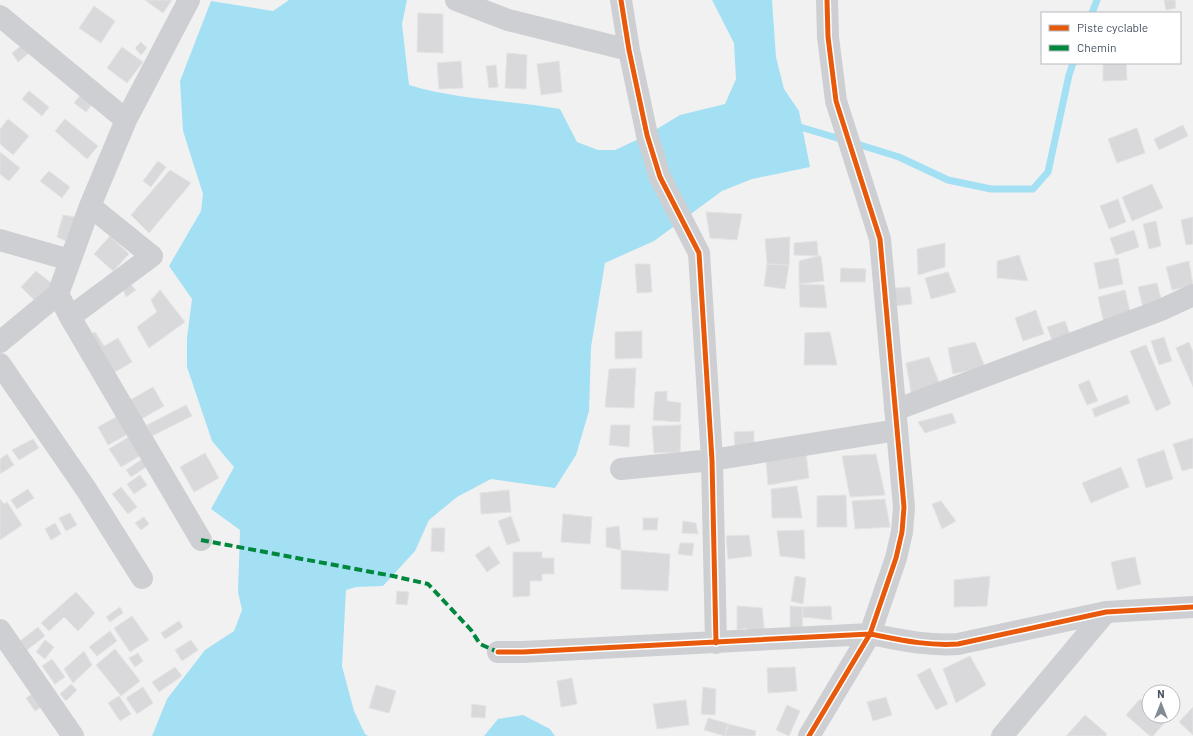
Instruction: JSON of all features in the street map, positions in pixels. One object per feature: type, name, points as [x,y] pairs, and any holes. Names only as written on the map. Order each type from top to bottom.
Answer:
[{"type":"street","points":[[0,342],[58,294],[90,206],[126,120],[189,0]]},
{"type":"street","points":[[456,0],[506,10],[629,50]]},
{"type":"street","points":[[621,0],[629,50],[647,135],[660,177],[699,253],[712,460],[716,643]]},
{"type":"street","points":[[808,736],[870,634],[896,558],[902,532],[904,507],[880,239],[836,101],[828,37],[827,0]]},
{"type":"street","points":[[0,16],[126,120]]},
{"type":"street","points":[[70,317],[152,256],[90,206]]},
{"type":"street","points":[[0,240],[70,260]]},
{"type":"street","points":[[58,294],[201,540]]},
{"type":"street","points":[[621,469],[712,460],[896,420],[1161,310],[1193,295]]},
{"type":"street","points":[[0,364],[86,489],[142,578]]},
{"type":"street","points":[[498,652],[716,643],[870,634],[934,646],[958,644],[1106,612],[1193,607]]},
{"type":"street","points":[[1002,736],[1106,612]]},
{"type":"street","points":[[0,630],[73,736]]},
{"type":"water","points":[[289,0],[407,0],[402,24],[409,85],[446,94],[560,109],[577,142],[598,150],[615,150],[647,135],[680,115],[725,104],[736,79],[734,43],[712,0],[772,0],[776,57],[784,89],[799,111],[810,167],[752,179],[722,191],[654,241],[605,263],[591,347],[589,411],[576,455],[555,488],[491,479],[457,497],[429,520],[415,551],[383,586],[356,587],[346,590],[342,666],[354,711],[365,734],[368,736],[152,736],[167,699],[205,650],[234,631],[242,610],[238,592],[240,530],[211,509],[234,467],[212,441],[187,367],[187,338],[192,299],[169,266],[201,211],[203,194],[183,131],[180,81],[211,1],[273,11]]},
{"type":"water","points":[[523,715],[550,729],[555,736],[484,736],[498,719]]},
{"type":"building","points":[[145,0],[172,0],[163,13]]},
{"type":"building","points":[[1164,0],[1175,0],[1176,8],[1166,10]]},
{"type":"building","points":[[94,6],[115,21],[101,43],[79,28]]},
{"type":"building","points":[[418,13],[443,14],[443,53],[417,52]]},
{"type":"building","points":[[141,42],[147,48],[141,55],[135,48]]},
{"type":"building","points":[[22,45],[29,53],[18,62],[12,53]]},
{"type":"building","points":[[122,47],[143,62],[127,83],[107,68]]},
{"type":"building","points":[[507,53],[527,55],[526,89],[505,88]]},
{"type":"building","points":[[461,61],[463,88],[439,89],[437,63]]},
{"type":"building","points":[[559,61],[562,92],[541,95],[537,64]]},
{"type":"building","points":[[1103,64],[1126,64],[1127,80],[1103,81]]},
{"type":"building","points":[[496,65],[498,87],[489,88],[486,66]]},
{"type":"building","points":[[29,91],[49,107],[42,116],[22,99]]},
{"type":"building","points":[[82,93],[94,102],[86,112],[74,103]]},
{"type":"building","points":[[8,119],[29,136],[13,155],[0,144],[0,129]]},
{"type":"building","points":[[65,119],[98,146],[87,159],[55,131]]},
{"type":"building","points":[[1183,125],[1188,136],[1159,150],[1154,139]]},
{"type":"building","points":[[1137,128],[1145,153],[1117,163],[1108,139]]},
{"type":"building","points":[[0,152],[20,168],[9,181],[0,174]]},
{"type":"building","points":[[158,161],[166,167],[151,187],[143,181]]},
{"type":"building","points":[[170,170],[191,183],[149,233],[131,215]]},
{"type":"building","points":[[49,171],[70,187],[62,198],[40,181]]},
{"type":"building","points":[[1152,184],[1163,208],[1132,221],[1122,197]]},
{"type":"building","points":[[1118,199],[1126,222],[1109,229],[1100,206]]},
{"type":"building","points":[[706,212],[742,214],[737,240],[710,238]]},
{"type":"building","points":[[63,215],[75,217],[66,241],[57,237]]},
{"type":"building","points":[[1193,217],[1193,244],[1186,245],[1181,220]]},
{"type":"building","points":[[1156,221],[1161,246],[1149,249],[1143,224]]},
{"type":"building","points":[[1134,230],[1139,247],[1116,255],[1110,238]]},
{"type":"building","points":[[110,236],[129,254],[113,271],[94,254]]},
{"type":"building","points":[[790,237],[789,265],[767,264],[765,239]]},
{"type":"building","points":[[817,241],[818,256],[794,255],[794,243]]},
{"type":"building","points":[[945,243],[945,267],[918,275],[917,249]]},
{"type":"building","points":[[1019,255],[1028,281],[997,278],[997,261]]},
{"type":"building","points":[[821,256],[824,281],[799,284],[799,261]]},
{"type":"building","points":[[1118,258],[1123,284],[1099,289],[1094,263]]},
{"type":"building","points":[[1189,261],[1193,285],[1172,290],[1166,267]]},
{"type":"building","points":[[635,264],[650,264],[652,292],[637,293]]},
{"type":"building","points":[[767,264],[789,265],[785,289],[764,286]]},
{"type":"building","points":[[841,268],[866,269],[865,282],[840,282]]},
{"type":"building","points":[[36,271],[56,287],[39,305],[21,287]]},
{"type":"building","points":[[948,272],[956,292],[931,299],[925,278]]},
{"type":"building","points":[[128,282],[136,290],[126,297],[122,286]]},
{"type":"building","points":[[1157,283],[1162,303],[1143,307],[1138,287]]},
{"type":"building","points":[[799,284],[824,285],[827,308],[800,307]]},
{"type":"building","points":[[910,287],[912,304],[886,307],[884,289]]},
{"type":"building","points":[[160,290],[185,322],[149,348],[137,327],[157,312],[151,300]]},
{"type":"building","points":[[1125,290],[1132,320],[1105,327],[1098,297]]},
{"type":"building","points":[[1036,310],[1044,334],[1023,341],[1015,318]]},
{"type":"building","points":[[1065,321],[1073,343],[1056,350],[1047,327]]},
{"type":"building","points":[[642,331],[642,358],[615,359],[615,332]]},
{"type":"building","points":[[95,332],[104,346],[118,338],[132,362],[110,375],[87,336]]},
{"type":"building","points":[[830,332],[837,365],[804,365],[805,333]]},
{"type":"building","points":[[1164,337],[1172,361],[1159,365],[1151,341]]},
{"type":"building","points":[[975,342],[985,367],[953,374],[948,348]]},
{"type":"building","points":[[1189,342],[1193,352],[1193,387],[1176,348]]},
{"type":"building","points":[[1146,345],[1171,404],[1156,411],[1130,351]]},
{"type":"building","points":[[929,357],[940,385],[912,397],[906,363]]},
{"type":"building","points":[[636,368],[634,408],[605,407],[609,369]]},
{"type":"building","points":[[1089,380],[1098,401],[1087,405],[1078,385]]},
{"type":"building","points":[[153,387],[164,406],[138,421],[127,402]]},
{"type":"building","points":[[667,391],[667,401],[681,403],[680,422],[653,420],[655,392]]},
{"type":"building","points":[[1127,395],[1130,403],[1095,417],[1092,409]]},
{"type":"building","points":[[186,405],[192,416],[152,436],[147,425]]},
{"type":"building","points":[[952,413],[956,423],[925,433],[918,422]]},
{"type":"building","points":[[118,416],[128,434],[108,445],[98,427]]},
{"type":"building","points":[[611,425],[630,425],[629,447],[609,445]]},
{"type":"building","points":[[681,425],[680,452],[654,453],[652,426]]},
{"type":"building","points":[[754,431],[754,449],[735,450],[734,432]]},
{"type":"building","points":[[132,435],[143,454],[121,467],[109,449]]},
{"type":"building","points":[[1193,438],[1193,468],[1182,471],[1173,444]]},
{"type":"building","points":[[33,439],[39,448],[19,460],[12,450]]},
{"type":"building","points":[[1164,450],[1173,479],[1146,488],[1137,459]]},
{"type":"building","points":[[205,453],[219,478],[194,492],[180,467]]},
{"type":"building","points":[[806,453],[809,478],[768,485],[766,460]]},
{"type":"building","points":[[7,454],[14,465],[0,474],[0,459]]},
{"type":"building","points":[[876,454],[885,495],[850,497],[842,456]]},
{"type":"building","points":[[144,458],[149,465],[131,477],[126,470]]},
{"type":"building","points":[[1121,467],[1129,487],[1091,503],[1082,483]]},
{"type":"building","points":[[140,475],[147,485],[134,494],[127,484]]},
{"type":"building","points":[[797,486],[802,518],[772,518],[771,489]]},
{"type":"building","points":[[121,487],[137,507],[128,514],[112,494]]},
{"type":"building","points":[[28,489],[34,498],[17,509],[11,500]]},
{"type":"building","points":[[509,490],[511,512],[481,514],[480,493]]},
{"type":"building","points":[[846,495],[847,527],[817,527],[817,496]]},
{"type":"building","points":[[0,499],[4,504],[7,502],[22,525],[0,540]]},
{"type":"building","points":[[885,499],[890,527],[855,529],[852,501]]},
{"type":"building","points":[[941,501],[956,521],[942,529],[932,504]]},
{"type":"building","points":[[70,513],[77,525],[66,531],[59,518]]},
{"type":"building","points":[[563,514],[592,517],[590,544],[561,542]]},
{"type":"building","points":[[511,516],[520,541],[507,545],[498,521]]},
{"type":"building","points":[[144,517],[149,524],[141,530],[135,523]]},
{"type":"building","points":[[643,518],[658,518],[657,530],[643,530]]},
{"type":"building","points":[[683,521],[696,523],[698,534],[682,533]]},
{"type":"building","points":[[55,523],[61,534],[51,540],[45,529]]},
{"type":"building","points":[[619,526],[621,550],[606,547],[606,528]]},
{"type":"building","points":[[432,528],[445,528],[444,552],[431,551]]},
{"type":"building","points":[[804,530],[805,559],[780,556],[777,531]]},
{"type":"building","points":[[749,535],[752,556],[728,559],[726,536]]},
{"type":"building","points":[[680,543],[694,543],[692,556],[678,554]]},
{"type":"building","points":[[489,546],[500,563],[487,572],[475,555]]},
{"type":"building","points":[[621,550],[670,554],[668,591],[621,589]]},
{"type":"building","points":[[513,552],[542,552],[542,558],[554,558],[554,574],[542,574],[542,581],[530,581],[530,596],[513,597]]},
{"type":"building","points":[[1135,557],[1141,584],[1117,590],[1111,562]]},
{"type":"building","points":[[795,576],[806,578],[803,604],[791,601]]},
{"type":"building","points":[[990,576],[987,606],[954,607],[954,580]]},
{"type":"building","points":[[397,591],[409,592],[407,605],[396,604]]},
{"type":"building","points":[[76,592],[95,613],[78,631],[64,617],[49,631],[41,623]]},
{"type":"building","points":[[737,606],[762,608],[765,635],[747,636],[747,628],[737,630]]},
{"type":"building","points":[[790,606],[803,607],[802,632],[790,631]]},
{"type":"building","points":[[831,606],[832,620],[802,617],[803,607]]},
{"type":"building","points":[[120,607],[123,613],[110,622],[106,617]]},
{"type":"building","points":[[132,616],[149,640],[130,652],[114,628]]},
{"type":"building","points":[[179,621],[183,627],[165,639],[161,633]]},
{"type":"building","points":[[38,627],[45,636],[27,650],[20,641]]},
{"type":"building","points":[[110,631],[117,641],[97,656],[89,647]]},
{"type":"building","points":[[45,640],[54,647],[45,659],[36,652]]},
{"type":"building","points":[[191,640],[198,650],[182,661],[175,650]]},
{"type":"building","points":[[115,649],[140,681],[121,696],[96,665]]},
{"type":"building","points":[[84,651],[92,665],[73,683],[64,669]]},
{"type":"building","points":[[138,653],[143,661],[135,667],[129,658]]},
{"type":"building","points":[[970,656],[986,685],[956,703],[943,669]]},
{"type":"building","points":[[52,659],[65,677],[55,684],[42,666]]},
{"type":"building","points":[[175,667],[182,676],[159,692],[152,682]]},
{"type":"building","points":[[795,667],[797,691],[768,693],[767,668]]},
{"type":"building","points":[[930,668],[948,704],[936,710],[917,675]]},
{"type":"building","points":[[572,678],[577,704],[561,707],[557,681]]},
{"type":"building","points":[[71,684],[77,690],[66,701],[60,694]]},
{"type":"building","points":[[376,685],[396,691],[389,713],[369,708]]},
{"type":"building","points":[[143,687],[153,703],[137,714],[126,698]]},
{"type":"building","points":[[703,687],[716,689],[715,715],[701,714]]},
{"type":"building","points":[[35,692],[44,705],[35,711],[26,698]]},
{"type":"building","points":[[119,696],[131,714],[120,721],[108,703]]},
{"type":"building","points":[[886,697],[892,715],[873,721],[867,702]]},
{"type":"building","points":[[1140,699],[1141,724],[1163,724],[1153,736],[1150,736],[1126,715]]},
{"type":"building","points":[[686,700],[689,725],[657,729],[653,704]]},
{"type":"building","points":[[472,704],[486,706],[485,718],[471,717]]},
{"type":"building","points":[[787,705],[800,711],[789,736],[776,730]]},
{"type":"building","points":[[1193,707],[1193,735],[1181,724],[1181,720]]},
{"type":"building","points":[[1085,715],[1107,734],[1106,736],[1066,736]]},
{"type":"building","points":[[708,718],[729,724],[725,736],[704,730]]},
{"type":"building","points":[[728,724],[756,731],[755,736],[725,736]]},
{"type":"waterway","points":[[1092,12],[1097,0]]},
{"type":"waterway","points":[[854,143],[899,157],[948,180],[991,189],[1033,189],[1048,172],[1073,64]]},
{"type":"waterway","points":[[793,125],[844,140]]},
{"type":"marked path","points":[[201,540],[428,584],[471,630],[480,644],[498,652]]},
{"type":"cycle path","points":[[621,0],[629,50],[647,135],[660,177],[699,253],[712,460],[716,643]]},
{"type":"cycle path","points":[[809,736],[870,634],[896,558],[902,532],[904,507],[880,239],[836,101],[828,37],[827,0]]},
{"type":"cycle path","points":[[498,652],[523,652],[870,634],[924,643],[958,644],[1106,612],[1193,607]]}]
